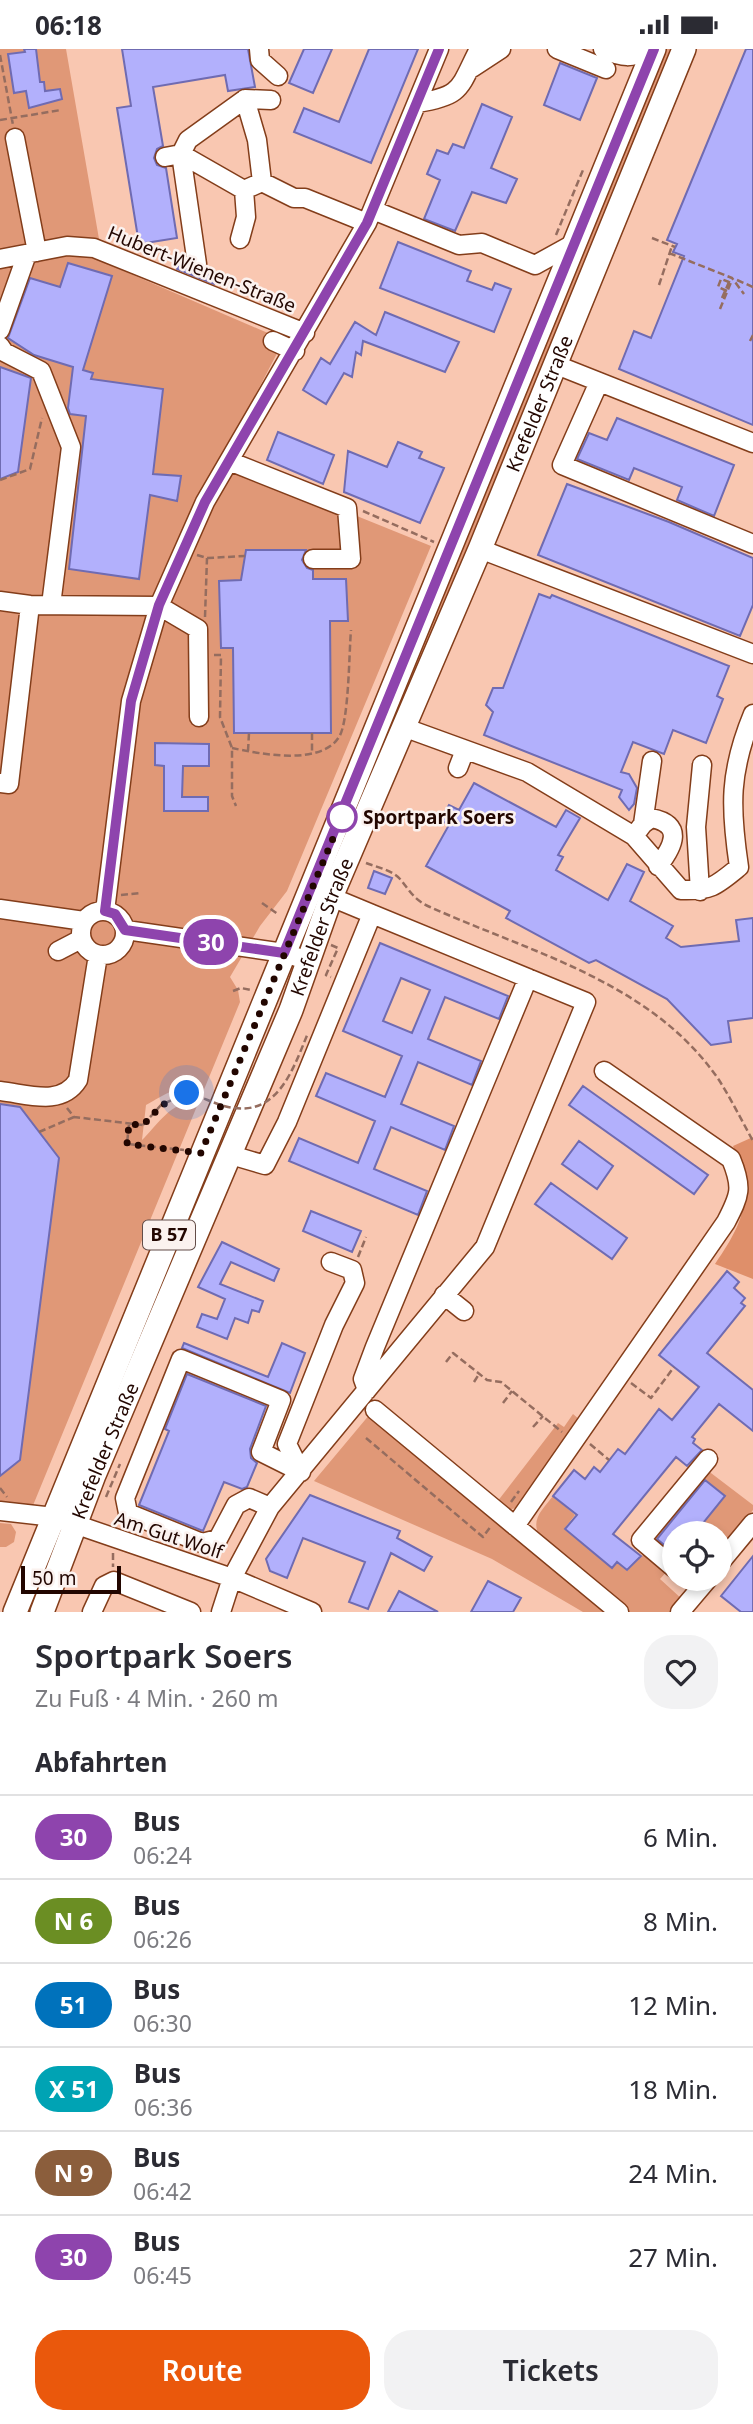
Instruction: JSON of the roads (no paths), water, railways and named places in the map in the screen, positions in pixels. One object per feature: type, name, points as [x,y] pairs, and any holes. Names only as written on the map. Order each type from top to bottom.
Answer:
[{"type":"main road","name":"Krefelder Straße","points":[[42,1612],[65,1521],[201,1153],[295,957],[652,49]]},
{"type":"main road","name":"Krefelder Straße","points":[[15,1612],[65,1521],[231,1155],[291,1010],[295,957],[331,897],[480,549],[684,49]]},
{"type":"street","points":[[259,49],[260,59],[278,76]]},
{"type":"street","name":"Hubert-Wienen-Straße","points":[[108,904],[131,701],[159,605],[182,551],[199,497],[229,461],[295,351],[370,216],[439,49]]},
{"type":"street","points":[[417,103],[446,99],[460,88],[480,49]]},
{"type":"street","points":[[468,70],[501,49]]},
{"type":"street","points":[[558,49],[606,69]]},
{"type":"street","points":[[615,51],[634,58],[652,49]]},
{"type":"street","points":[[173,156],[188,140],[245,99],[271,100]]},
{"type":"street","points":[[245,99],[257,140],[262,181]]},
{"type":"street","points":[[0,330],[32,253],[15,138]]},
{"type":"street","points":[[173,156],[244,190]]},
{"type":"street","points":[[173,156],[197,264]]},
{"type":"street","points":[[262,181],[294,198],[305,198],[370,216],[459,245],[482,243],[517,258],[540,264],[575,243]]},
{"type":"street","points":[[244,190],[262,181]]},
{"type":"street","points":[[240,239],[246,217],[244,190]]},
{"type":"street","name":"Hubert-Wienen-Straße","points":[[0,259],[67,246],[93,248],[305,333]]},
{"type":"street","points":[[272,341],[295,351]]},
{"type":"street","points":[[0,346],[4,352],[41,371],[71,447],[51,605]]},
{"type":"street","points":[[554,364],[753,443]]},
{"type":"street","points":[[595,380],[562,465],[753,544]]},
{"type":"street","points":[[229,461],[347,508],[351,559],[313,559]]},
{"type":"street","points":[[480,549],[753,654]]},
{"type":"street","points":[[0,601],[30,605],[159,605],[198,629],[199,717]]},
{"type":"street","points":[[0,783],[9,784],[30,605]]},
{"type":"street","points":[[403,727],[527,772],[638,830],[658,866],[681,890],[700,891],[712,889],[746,872],[731,809],[733,778],[752,720]]},
{"type":"street","points":[[458,768],[465,750]]},
{"type":"street","points":[[638,830],[652,761]]},
{"type":"street","points":[[700,891],[696,827],[702,765]]},
{"type":"street","points":[[638,830],[651,818],[664,821],[671,828],[673,840],[670,851],[658,866]]},
{"type":"street","points":[[331,897],[528,978],[375,1347],[363,1379],[367,1390]]},
{"type":"street","points":[[108,904],[125,930],[124,941],[118,950],[108,955],[98,955],[87,949],[81,939],[84,921],[108,904]]},
{"type":"street","points":[[0,909],[84,921]]},
{"type":"street","points":[[231,1155],[265,1165],[287,1122],[372,914]]},
{"type":"street","points":[[125,930],[295,957]]},
{"type":"street","points":[[58,951],[81,939]]},
{"type":"street","points":[[0,1091],[59,1097],[71,1091],[78,1080],[73,1060],[98,955]]},
{"type":"street","name":"Am Gut Wolf","points":[[232,1578],[270,1507],[302,1472],[485,1247],[586,1002],[528,978]]},
{"type":"street","points":[[515,1526],[726,1222],[738,1199],[740,1181],[731,1159],[604,1071]]},
{"type":"street","points":[[302,1472],[287,1444],[334,1325],[355,1283],[352,1270],[331,1262]]},
{"type":"street","points":[[444,1295],[464,1311]]},
{"type":"street","points":[[270,1507],[249,1498],[236,1505],[218,1539],[202,1543],[128,1513],[125,1498],[181,1359],[281,1400],[261,1452],[302,1472]]},
{"type":"street","points":[[375,1410],[619,1612]]},
{"type":"street","points":[[662,1558],[641,1541],[708,1459]]},
{"type":"street","name":"Am Gut Wolf","points":[[0,1511],[65,1521],[232,1578],[312,1612]]},
{"type":"street","points":[[732,1548],[753,1523]]},
{"type":"street","points":[[221,1612],[232,1578]]},
{"type":"street","points":[[92,1612],[104,1586],[114,1581],[191,1612]]},
{"type":"street","points":[[680,1612],[693,1591]]},
{"type":"place","name":"Sportpark Soers","points":[[342,817]]}]
